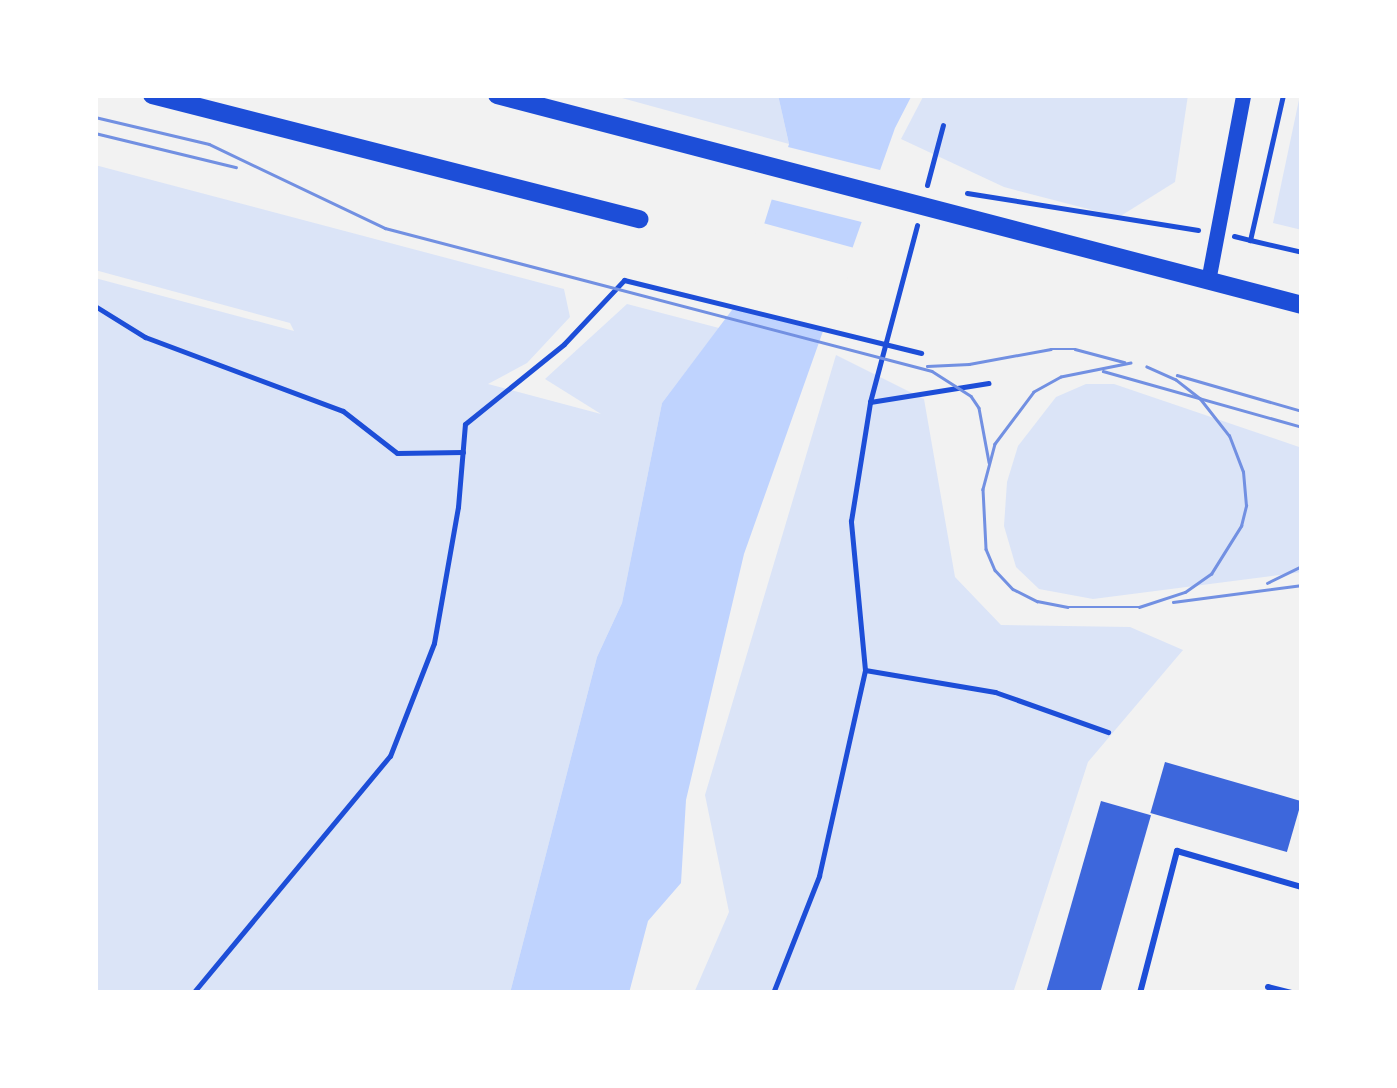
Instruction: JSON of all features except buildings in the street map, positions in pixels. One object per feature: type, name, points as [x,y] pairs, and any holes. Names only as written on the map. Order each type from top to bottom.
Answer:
[{"type":"main road","points":[[152,95],[638,219]]},
{"type":"main road","points":[[498,95],[1302,304]]},
{"type":"main road","points":[[1208,281],[1243,95]]},
{"type":"main road","points":[[1272,297],[1302,319]]},
{"type":"lane","points":[[1140,993],[1177,851],[1302,887]]},
{"type":"lane","points":[[1268,987],[1292,993]]},
{"type":"path","points":[[1250,240],[1283,95]]},
{"type":"path","points":[[924,199],[943,125]]},
{"type":"path","points":[[966,192],[1217,233],[1302,252]]},
{"type":"path","points":[[773,993],[819,876],[865,670],[851,521],[870,402],[919,218]]},
{"type":"path","points":[[193,993],[390,756],[434,643],[466,424],[564,344],[624,280],[921,353]]},
{"type":"path","points":[[95,306],[145,337],[343,411],[397,454],[463,452]]},
{"type":"path","points":[[870,402],[988,383]]},
{"type":"path","points":[[865,670],[995,692],[1108,732]]},
{"type":"shaded area","points":[[611,95],[778,95],[789,144]]},
{"type":"shaded area","points":[[924,95],[1188,95],[1175,182],[1119,217],[1004,187],[901,139]]},
{"type":"shaded area","points":[[1302,95],[1302,230],[1273,223]]},
{"type":"shaded area","points":[[95,165],[564,289],[570,317],[527,363],[488,384],[601,414],[545,379],[627,304],[719,328],[662,403],[622,603],[597,657],[510,993],[95,993],[95,278],[294,331],[290,323],[95,270]]},
{"type":"shaded area","points":[[836,355],[924,399],[955,577],[1001,625],[1130,627],[1183,650],[1088,762],[1013,993],[694,993],[729,912],[705,795]]},
{"type":"shaded area","points":[[1086,384],[1114,384],[1302,448],[1302,572],[1093,599],[1039,589],[1016,567],[1004,526],[1007,482],[1018,446],[1056,397]]},
{"type":"water","points":[[778,95],[912,95],[895,128],[744,554],[686,800],[681,883],[648,921],[629,993],[510,993],[597,657],[622,603],[662,403],[741,298],[789,144]]},
{"type":"pier","points":[[784,146],[885,171],[872,225],[771,199]]},
{"type":"pier","points":[[759,222],[858,249],[829,330],[729,306],[736,296]]},
{"type":"tram line","points":[[95,117],[209,144],[385,228],[932,371],[971,396],[979,408],[989,462]]},
{"type":"tram line","points":[[95,133],[236,167]]},
{"type":"tram line","points":[[927,366],[969,364],[1051,349],[1075,349],[1124,362]]},
{"type":"tram line","points":[[1131,363],[1061,377],[1034,392],[995,444],[983,489],[986,549],[995,570],[1013,589],[1037,601],[1067,607],[1139,607],[1185,592],[1211,574],[1241,526],[1246,506],[1243,472],[1229,436],[1200,399],[1176,380],[1147,367]]},
{"type":"tram line","points":[[1103,371],[1302,427]]},
{"type":"tram line","points":[[1177,375],[1302,411]]},
{"type":"tram line","points":[[1267,583],[1302,566]]},
{"type":"tram line","points":[[1173,602],[1302,585]]}]
